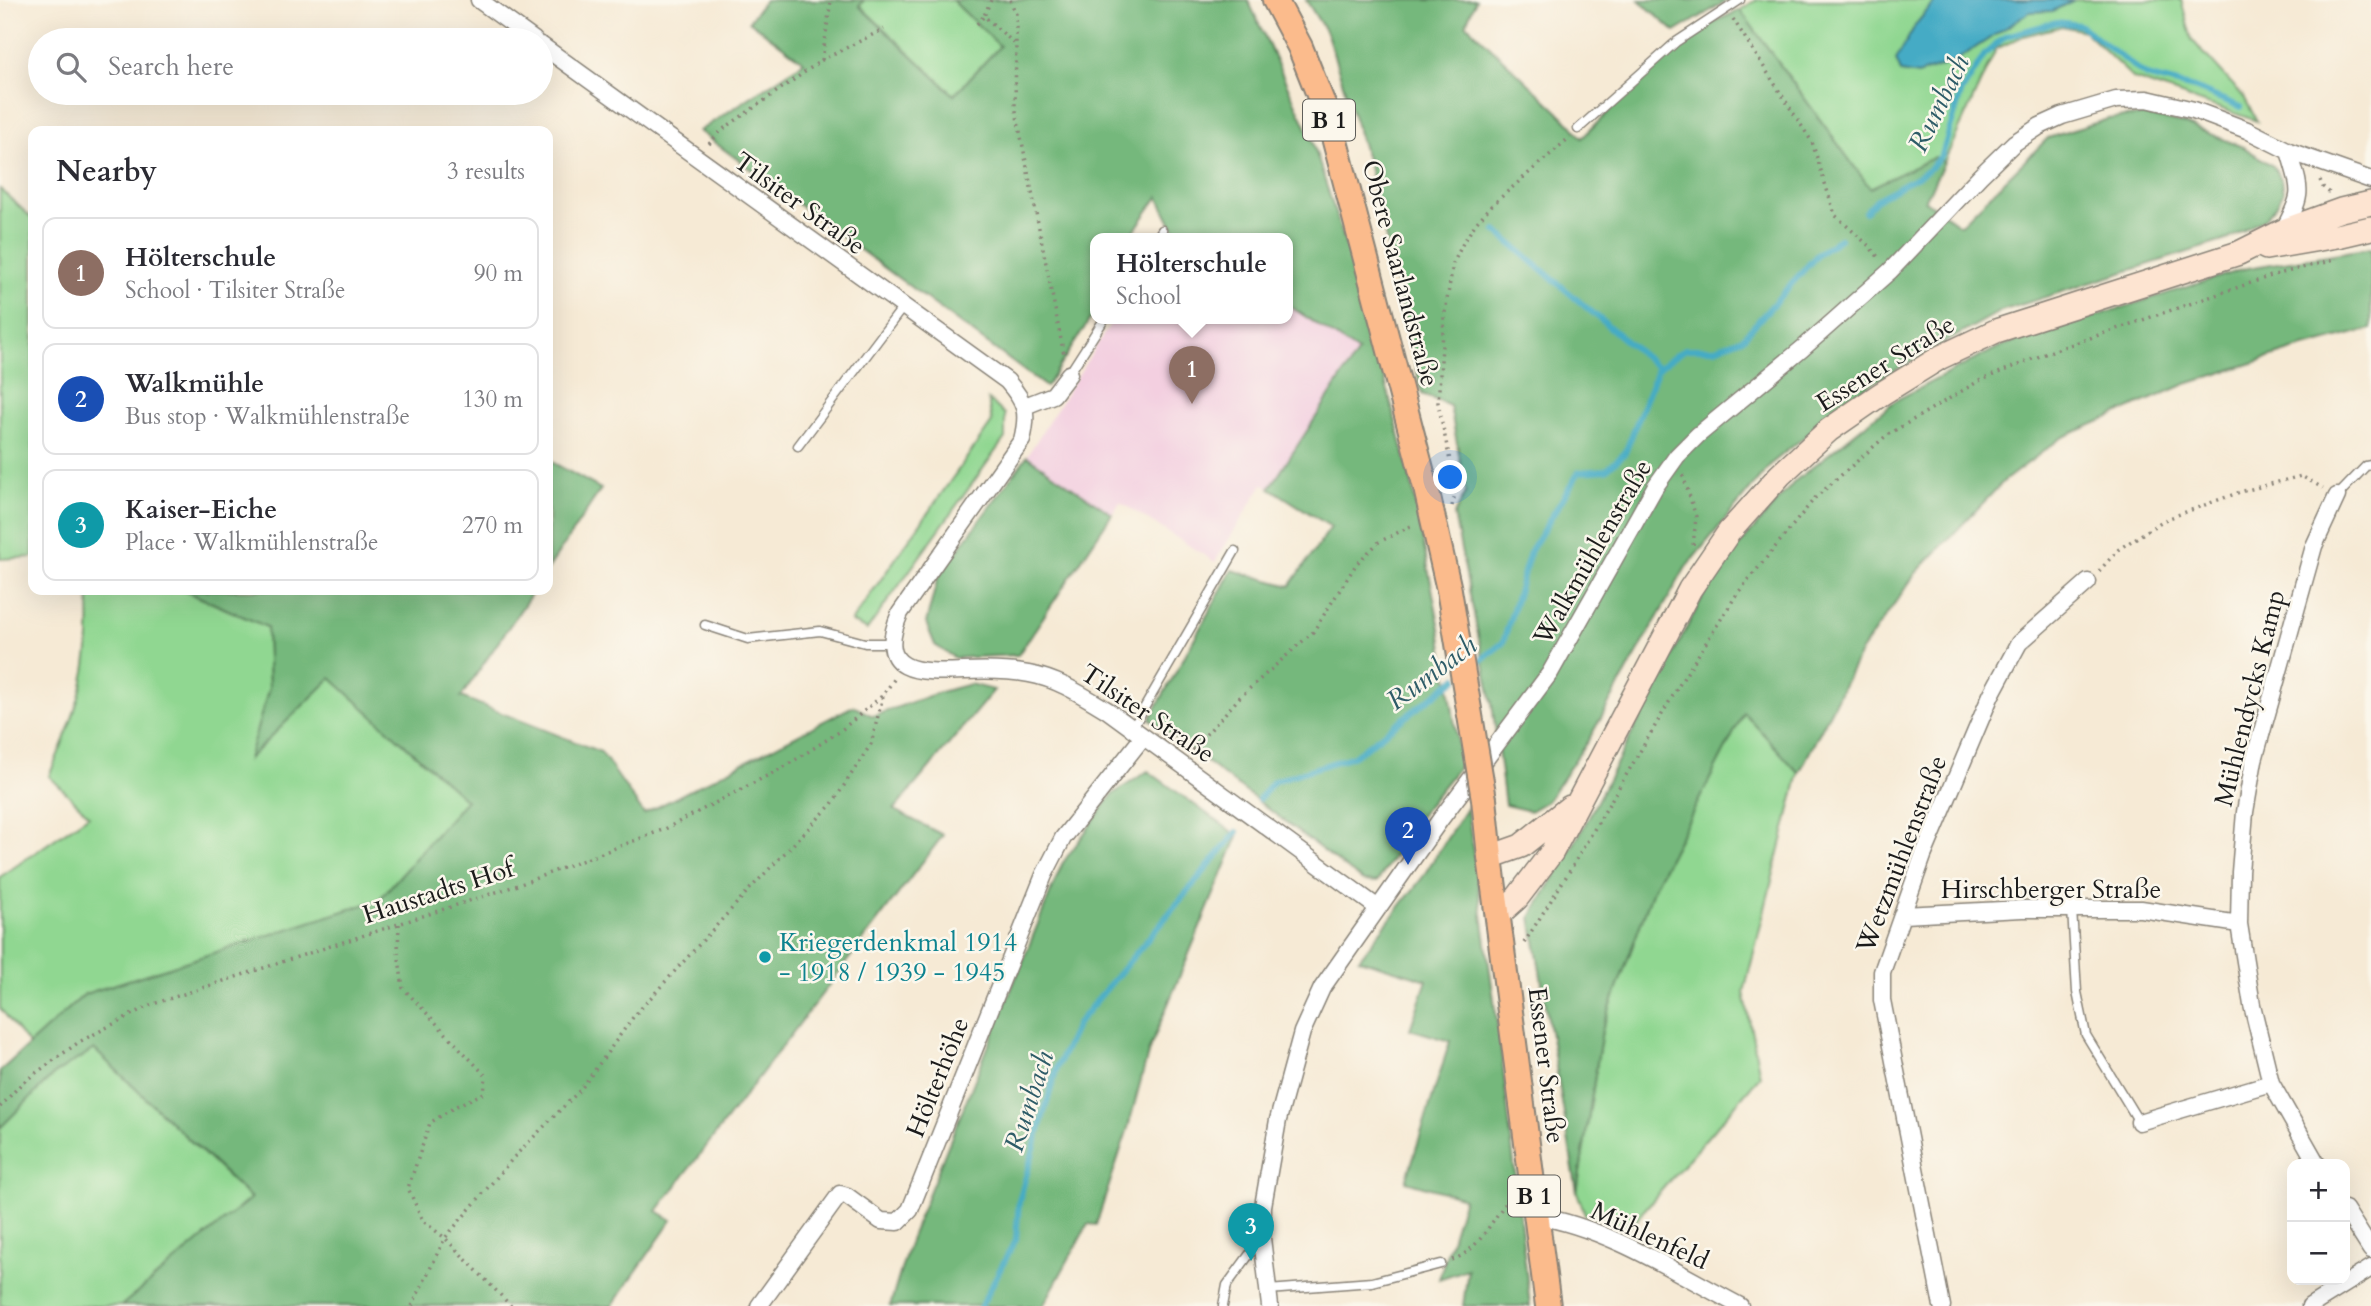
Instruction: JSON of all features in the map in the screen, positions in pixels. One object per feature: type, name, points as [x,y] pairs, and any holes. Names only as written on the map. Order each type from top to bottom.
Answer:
[{"type":"main road","name":"Obere Saarlandstraße","points":[[1275,0],[1300,47],[1330,122],[1396,367],[1449,590],[1484,799]]},
{"type":"main road","name":"Essener Straße","points":[[2239,253],[2283,231],[2371,202]]},
{"type":"main road","name":"Essener Straße","points":[[1498,915],[1517,898],[1552,852],[1690,589],[1729,532],[1780,475],[1829,430],[1941,357],[1996,331],[2239,253],[2371,228]]},
{"type":"main road","name":"Essener Straße","points":[[1484,799],[1548,1306]]},
{"type":"main road","name":"Essener Straße","points":[[1490,857],[1521,846],[1578,801]]},
{"type":"street","points":[[479,0],[518,28]]},
{"type":"street","name":"Tilsiter Straße","points":[[553,54],[1007,382],[1025,406]]},
{"type":"street","name":"Walkmühlenstraße","points":[[1269,1298],[1262,1238],[1263,1206],[1278,1120],[1302,1032],[1322,988],[1550,673],[1655,487],[1698,435],[1890,271],[2014,143],[2040,125],[2062,116],[2116,100],[2147,99],[2194,110],[2247,130],[2289,152],[2371,180]]},
{"type":"street","points":[[2283,231],[2296,206],[2300,190],[2289,152]]},
{"type":"street","points":[[892,643],[894,626],[900,613],[1022,440],[1027,418],[1025,406],[1053,394],[1069,373]]},
{"type":"street","name":"Mühlendycks Kamp","points":[[2314,1159],[2271,1083],[2252,1005],[2239,924],[2240,872],[2245,811],[2254,760],[2314,546],[2337,496]]},
{"type":"street","name":"Wetzmühlenstraße","points":[[1942,1306],[1882,1000],[1882,972],[1923,856],[1991,695],[2019,643],[2088,582]]},
{"type":"street","name":"Tilsiter Straße","points":[[892,643],[895,656],[914,670],[933,673],[1003,671],[1028,674],[1055,681],[1090,699],[1378,908]]},
{"type":"street","name":"Hölterhöhe","points":[[759,1306],[840,1194],[847,1196],[881,1221],[898,1222],[911,1210],[1044,875],[1063,838],[1138,733]]},
{"type":"street","name":"Hirschberger Straße","points":[[1903,915],[2022,909],[2141,909],[2239,924]]},
{"type":"street","points":[[2139,1122],[2271,1083]]},
{"type":"street","name":"Mühlenfeld","points":[[1536,1216],[1559,1220],[1617,1242],[1740,1306]]},
{"type":"street","points":[[2350,1217],[2371,1250]]},
{"type":"street","points":[[2310,1306],[2371,1268]]},
{"type":"lane","points":[[1578,130],[1676,42],[1740,0]]},
{"type":"lane","points":[[798,446],[903,307]]},
{"type":"lane","points":[[1069,373],[1101,324]]},
{"type":"lane","points":[[2337,496],[2366,466],[2371,465]]},
{"type":"lane","points":[[1138,733],[1235,551]]},
{"type":"lane","points":[[705,625],[748,639],[820,631],[865,642],[892,643]]},
{"type":"lane","points":[[2072,909],[2077,992],[2086,1035],[2139,1122]]},
{"type":"lane","points":[[1223,1306],[1227,1285],[1262,1238]]},
{"type":"lane","points":[[1269,1298],[1372,1282],[1441,1264]]},
{"type":"path","points":[[822,60],[831,0]]},
{"type":"path","points":[[977,24],[991,0]]},
{"type":"path","points":[[1010,0],[1016,14],[1016,117],[1069,373]]},
{"type":"path","points":[[1726,8],[1812,142],[1835,215],[1868,245]]},
{"type":"path","points":[[984,16],[1016,45]]},
{"type":"path","points":[[695,158],[722,130],[822,60],[884,29]]},
{"type":"path","points":[[1524,943],[1737,594],[1815,498],[1887,435],[1979,381],[2052,351],[2274,275],[2346,257]]},
{"type":"path","points":[[1678,456],[1696,517],[1693,553]]},
{"type":"path","points":[[2088,582],[2119,548],[2164,520],[2217,500],[2301,477],[2337,496]]},
{"type":"path","name":"Haustadts Hof","points":[[0,1107],[22,1083],[79,1042],[150,1005],[521,884],[664,829],[784,768],[839,732],[883,695],[871,744],[832,804],[634,1016],[581,1089],[514,1157],[445,1238]]},
{"type":"path","points":[[399,924],[398,951],[403,988],[486,1076],[484,1093],[456,1106],[430,1123],[408,1188],[423,1221],[445,1238],[511,1306]]},
{"type":"path","points":[[1441,1264],[1464,1256],[1488,1230],[1498,1211],[1514,1194],[1532,1185]]},
{"type":"path","points":[[412,1306],[445,1238]]},
{"type":"shaded area","points":[[1293,308],[1358,352],[1270,488],[1263,484],[1215,562],[1120,502],[1112,514],[1027,456],[1110,324],[1293,324]]},
{"type":"green space","points":[[765,0],[864,0],[859,6],[954,95],[1000,46],[952,0],[1248,0],[1311,137],[1368,315],[1411,480],[1440,629],[1461,764],[1424,810],[1377,882],[1363,881],[1150,719],[1232,570],[1290,586],[1331,527],[1270,488],[1358,352],[1293,308],[1293,233],[1179,233],[1158,197],[1133,233],[1090,233],[1090,319],[1046,387],[699,131],[804,62],[749,21]]},
{"type":"green space","points":[[864,0],[952,0],[1000,46],[954,95],[859,5]]},
{"type":"green space","points":[[1306,0],[1476,0],[1466,24],[1571,124],[1582,138],[1673,48],[1718,20],[1740,10],[1870,188],[1935,157],[1944,162],[1925,201],[1960,225],[2048,138],[2108,119],[2144,115],[2185,124],[2245,148],[2274,167],[2281,179],[2283,193],[2265,218],[2229,239],[2001,311],[1869,385],[1772,463],[1686,567],[1589,739],[1547,801],[1530,811],[1505,805],[1492,704],[1454,515],[1466,492],[1450,406],[1422,394],[1368,162],[1327,34]]},
{"type":"green space","points":[[1639,0],[1728,0],[1675,32]]},
{"type":"green space","points":[[1756,0],[2181,0],[2192,40],[2244,97],[2257,121],[2134,79],[2084,31],[2062,26],[2023,36],[1996,49],[1944,162],[1935,157],[1870,188],[1740,10]]},
{"type":"green space","points":[[0,189],[28,214],[28,557],[0,559]]},
{"type":"green space","points":[[2371,248],[2371,329],[2186,384],[2061,438],[2004,481],[1916,573],[1861,651],[1799,773],[1744,713],[1654,887],[1602,1030],[1577,1192],[1531,917],[1582,830],[1714,575],[1795,481],[1896,400],[2001,346],[2247,268]]},
{"type":"green space","points":[[988,400],[1005,414],[1005,438],[867,630],[851,622],[992,422]]},
{"type":"green space","points":[[1027,456],[1112,514],[1018,655],[955,658],[935,645],[926,623],[938,577]]},
{"type":"green space","points":[[553,463],[601,489],[553,561]]},
{"type":"green space","points":[[88,595],[194,595],[267,627],[269,688],[249,758],[331,678],[466,800],[379,900],[85,994],[29,1045],[0,1008],[0,877],[89,815],[49,776],[82,686],[90,616]]},
{"type":"green space","points":[[194,595],[531,595],[461,697],[601,752],[644,814],[853,706],[873,716],[970,684],[994,690],[894,810],[943,835],[657,1211],[672,1220],[612,1306],[121,1306],[251,1198],[94,1049],[53,1075],[0,1128],[0,1071],[85,994],[379,900],[466,800],[331,678],[248,759],[269,688],[267,627]]},
{"type":"green space","points":[[1744,712],[1799,773],[1744,992],[1760,1076],[1628,1229],[1585,1215],[1577,1192],[1602,1030],[1654,887]]},
{"type":"green space","points":[[1148,771],[1238,836],[1149,1050],[1128,1128],[1096,1225],[1088,1224],[1043,1306],[890,1306],[911,1237],[1062,864],[1113,794]]},
{"type":"green space","points":[[1467,807],[1501,1050],[1530,1306],[1463,1306],[1468,1269],[1439,1279],[1464,1198],[1406,1181],[1450,1041],[1410,1029],[1427,980],[1359,959],[1422,878]]},
{"type":"green space","points":[[94,1049],[251,1199],[121,1306],[0,1306],[0,1128],[53,1075]]},
{"type":"water","points":[[1936,0],[2074,0],[2053,11],[2030,12],[1955,61],[1918,75],[1901,72],[1896,60],[1916,24]]},
{"type":"waterway","name":"Rumbach","points":[[1865,212],[1877,199],[1927,171],[1942,155],[1961,93],[1985,54],[2006,36],[2057,22],[2080,25],[2146,76],[2194,88],[2241,107]]},
{"type":"waterway","points":[[1496,231],[1658,368]]},
{"type":"waterway","name":"Rumbach","points":[[1468,670],[1503,643],[1530,552],[1579,472],[1606,470],[1625,453],[1658,368],[1685,349],[1715,349],[1743,338],[1819,253],[1840,239]]},
{"type":"waterway","name":"Rumbach","points":[[1259,799],[1274,781],[1354,756],[1457,678]]},
{"type":"waterway","name":"Rumbach","points":[[981,1306],[1016,1239],[1019,1201],[1057,1067],[1077,1024],[1237,832]]},
{"type":"place","name":"Hölterschule","points":[[1192,404]]},
{"type":"place","name":"Walkmühle","points":[[1408,865]]},
{"type":"place","name":"Kriegerdenkmal 1914 - 1918 / 1939 - 1945","points":[[765,957]]},
{"type":"place","name":"Kaiser-Eiche","points":[[1251,1261]]}]
